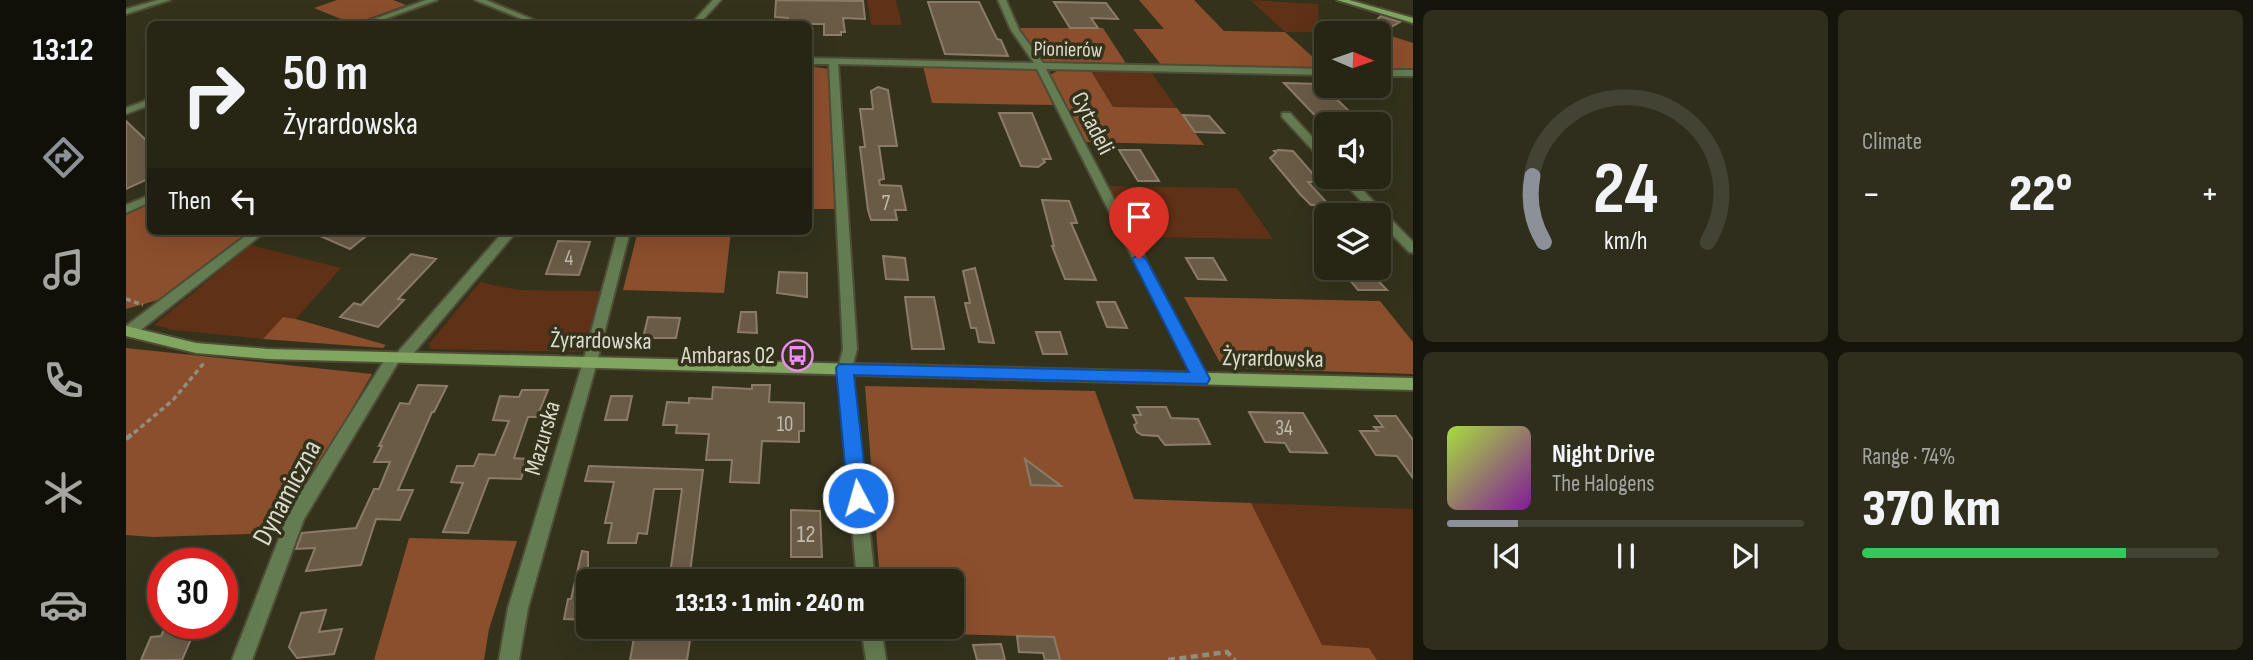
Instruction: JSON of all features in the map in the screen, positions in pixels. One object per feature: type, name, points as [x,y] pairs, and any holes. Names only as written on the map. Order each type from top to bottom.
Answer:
[{"type":"street","points":[[126,12],[166,0]]},
{"type":"street","points":[[374,21],[433,0]]},
{"type":"street","points":[[479,0],[532,21]]},
{"type":"street","points":[[698,21],[716,0]]},
{"type":"street","name":"Cytadeli","points":[[1002,0],[1015,30],[1040,66],[1201,379]]},
{"type":"street","points":[[1340,0],[1413,22]]},
{"type":"street","name":"Pionierów","points":[[812,61],[1314,72]]},
{"type":"street","points":[[833,62],[849,349],[845,368],[865,569]]},
{"type":"street","points":[[1391,74],[1413,73]]},
{"type":"street","points":[[126,111],[147,103]]},
{"type":"street","points":[[1286,116],[1314,145]]},
{"type":"street","points":[[1356,189],[1413,249]]},
{"type":"street","points":[[126,209],[147,199]]},
{"type":"street","points":[[127,331],[255,235]]},
{"type":"street","name":"Dynamiczna","points":[[242,660],[296,516],[398,357],[507,235]]},
{"type":"street","name":"Mazurska","points":[[509,660],[518,608],[590,362],[623,235]]},
{"type":"street","name":"Żyrardowska","points":[[127,331],[196,348],[268,354],[1413,384]]},
{"type":"street","points":[[873,639],[876,660]]},
{"type":"path","points":[[126,439],[173,400],[207,359]]},
{"type":"path","points":[[1168,660],[1227,652],[1235,660]]},
{"type":"shaded area","points":[[337,0],[393,0],[406,5],[361,21],[346,21],[314,8]]},
{"type":"shaded area","points":[[867,0],[896,0],[902,25],[871,25]]},
{"type":"shaded area","points":[[1139,0],[1194,0],[1224,31],[1285,32],[1314,58],[1314,68],[1162,66],[1133,29],[1164,29]]},
{"type":"shaded area","points":[[1250,0],[1318,4],[1319,21],[1314,21],[1314,32],[1285,32]]},
{"type":"shaded area","points":[[1017,28],[1103,28],[1127,65],[1043,64]]},
{"type":"shaded area","points":[[1391,36],[1413,43],[1413,69],[1393,70]]},
{"type":"shaded area","points":[[812,66],[828,69],[837,209],[812,209]]},
{"type":"shaded area","points":[[923,66],[1035,68],[1053,105],[932,103]]},
{"type":"shaded area","points":[[1057,71],[1091,71],[1113,107],[1177,108],[1204,145],[1085,142],[1050,75]]},
{"type":"shaded area","points":[[1091,71],[1150,71],[1177,108],[1113,107]]},
{"type":"shaded area","points":[[1109,186],[1237,188],[1273,239],[1136,237]]},
{"type":"shaded area","points":[[147,205],[147,235],[244,235],[158,300],[126,309],[126,215]]},
{"type":"shaded area","points":[[637,235],[731,235],[724,293],[623,290]]},
{"type":"shaded area","points":[[251,245],[341,268],[296,319],[283,317],[263,339],[173,330],[154,325]]},
{"type":"shaded area","points":[[480,282],[519,290],[601,291],[585,352],[430,349],[429,344]]},
{"type":"shaded area","points":[[1184,297],[1380,301],[1413,342],[1413,374],[1223,368]]},
{"type":"shaded area","points":[[283,317],[386,345],[383,348],[263,339]]},
{"type":"shaded area","points":[[126,348],[372,374],[280,533],[153,537],[126,535]]},
{"type":"shaded area","points":[[865,386],[1095,391],[1134,499],[1251,503],[1322,645],[1369,648],[1377,660],[1060,660],[1054,637],[964,634],[964,569],[879,569]]},
{"type":"shaded area","points":[[1251,503],[1413,509],[1413,660],[1377,660],[1369,648],[1322,645]]},
{"type":"shaded area","points":[[409,538],[517,541],[489,629],[484,660],[374,660]]},
{"type":"building","points":[[776,0],[863,1],[865,19],[843,18],[845,32],[841,32],[841,35],[824,35],[824,24],[788,21],[788,18],[775,17]]},
{"type":"building","points":[[928,2],[979,2],[1008,56],[945,54]]},
{"type":"building","points":[[1054,2],[1106,3],[1118,19],[1091,18],[1098,28],[1070,28]]},
{"type":"building","points":[[1381,16],[1400,22],[1391,27],[1391,21],[1376,21]]},
{"type":"building","points":[[1284,83],[1314,84],[1314,98],[1335,98],[1350,112],[1314,112],[1314,115]]},
{"type":"building","points":[[878,87],[888,90],[897,146],[879,146],[884,179],[879,180],[880,185],[901,186],[906,210],[895,210],[897,220],[871,220],[868,210],[860,147],[865,147],[860,109],[873,109],[871,91]]},
{"type":"building","points":[[999,113],[1032,113],[1051,159],[1043,159],[1045,162],[1038,167],[1021,166]]},
{"type":"building","points":[[1183,115],[1209,116],[1224,133],[1195,132]]},
{"type":"building","points":[[126,121],[147,141],[147,179],[126,189]]},
{"type":"building","points":[[1119,150],[1140,150],[1159,181],[1138,181]]},
{"type":"building","points":[[1274,151],[1293,151],[1314,175],[1314,182],[1308,182],[1327,203],[1311,205],[1270,158],[1276,153]]},
{"type":"building","points":[[1042,200],[1069,201],[1077,223],[1071,223],[1096,280],[1065,279],[1052,246]]},
{"type":"building","points":[[318,235],[365,237],[350,249]]},
{"type":"building","points":[[558,241],[590,242],[579,275],[546,274]]},
{"type":"building","points":[[411,254],[436,259],[398,299],[404,300],[378,327],[340,317],[354,303],[361,305]]},
{"type":"building","points":[[883,256],[905,258],[908,280],[886,279]]},
{"type":"building","points":[[1186,258],[1213,258],[1226,280],[1198,279]]},
{"type":"building","points":[[975,268],[994,343],[979,342],[976,328],[971,328],[965,303],[970,303],[963,271]]},
{"type":"building","points":[[779,272],[807,273],[807,297],[777,293]]},
{"type":"building","points":[[1350,280],[1377,280],[1387,290],[1358,290]]},
{"type":"building","points":[[905,297],[934,297],[944,349],[912,349]]},
{"type":"building","points":[[1097,302],[1115,302],[1127,328],[1107,327]]},
{"type":"building","points":[[741,312],[756,312],[757,333],[738,332]]},
{"type":"building","points":[[648,317],[680,318],[676,338],[643,338]]},
{"type":"building","points":[[1036,332],[1060,332],[1067,354],[1043,354]]},
{"type":"building","points":[[418,385],[447,386],[432,412],[398,490],[413,490],[400,520],[376,519],[361,565],[306,571],[315,548],[296,549],[302,533],[356,528],[374,489],[379,489],[390,462],[374,462],[382,446],[379,446],[400,403],[409,404]]},
{"type":"building","points":[[752,385],[770,385],[769,402],[804,403],[804,431],[799,431],[799,442],[762,441],[759,483],[730,482],[732,460],[706,460],[709,434],[676,433],[677,425],[663,425],[667,402],[689,403],[689,398],[712,399],[713,387],[752,389]]},
{"type":"building","points":[[522,390],[548,390],[537,417],[528,417],[514,458],[527,459],[521,479],[489,478],[468,533],[443,532],[463,483],[451,482],[457,466],[474,466],[479,454],[495,455],[509,421],[493,420],[500,396],[519,397]]},
{"type":"building","points":[[611,396],[632,396],[627,420],[605,420]]},
{"type":"building","points":[[1137,407],[1166,407],[1171,418],[1198,419],[1210,444],[1165,445],[1158,436],[1142,435],[1134,425],[1137,423],[1133,415],[1141,415]]},
{"type":"building","points":[[1249,412],[1303,413],[1327,453],[1290,452],[1285,443],[1265,442]]},
{"type":"building","points":[[1375,416],[1396,416],[1413,440],[1413,478],[1397,456],[1376,455],[1360,431],[1378,431],[1374,427],[1383,427]]},
{"type":"building","points":[[1025,459],[1061,486],[1031,485]]},
{"type":"building","points":[[589,466],[703,470],[691,569],[671,569],[682,489],[654,489],[647,534],[638,533],[636,543],[608,543],[612,523],[605,523],[614,482],[585,481]]},
{"type":"building","points":[[791,510],[820,511],[822,557],[791,557]]},
{"type":"building","points":[[582,551],[588,552],[588,568],[623,569],[578,569]]},
{"type":"building","points":[[576,577],[576,620],[564,619],[568,599],[571,599]]},
{"type":"building","points":[[326,610],[319,632],[342,629],[334,654],[297,658],[289,647],[301,613]]},
{"type":"building","points":[[1017,636],[1054,637],[1060,660],[1045,660],[1043,653],[1019,652]]},
{"type":"building","points":[[150,639],[191,639],[182,660],[141,660]]},
{"type":"building","points":[[634,639],[690,639],[687,660],[630,660]]},
{"type":"building","points":[[1001,644],[1005,660],[977,660],[973,645]]},
{"type":"place","name":"Ambaras 02","points":[[798,355]]},
{"type":"route","points":[[858,498],[845,368],[1201,379],[1139,259]]}]
